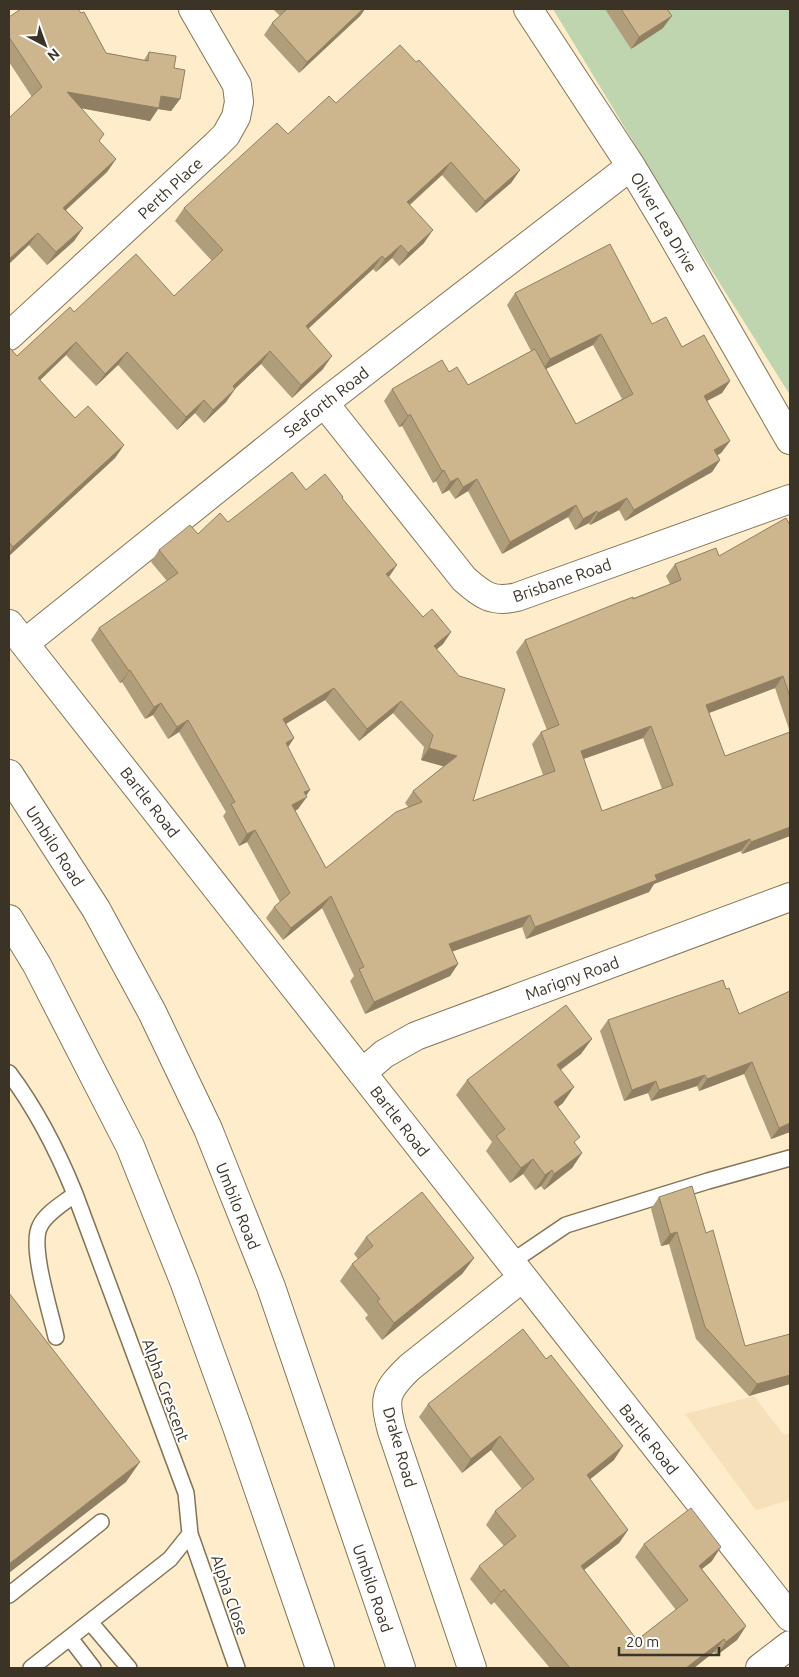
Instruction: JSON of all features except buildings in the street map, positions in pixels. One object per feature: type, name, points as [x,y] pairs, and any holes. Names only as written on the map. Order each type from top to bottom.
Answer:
[{"type":"street","name":"Perth Place","points":[[9,336],[216,145],[232,126],[239,102],[237,85],[193,9]]},
{"type":"street","name":"Oliver Lea Drive","points":[[528,9],[668,226],[790,440]]},
{"type":"street","name":"Seaforth Road","points":[[17,633],[324,403],[630,166]]},
{"type":"street","name":"Brisbane Road","points":[[324,403],[464,579],[486,597],[503,600],[517,597],[790,498]]},
{"type":"street","name":"Bartle Road","points":[[17,633],[516,1270],[781,1587],[790,1617]]},
{"type":"street","name":"Umbilo Road","points":[[9,774],[96,909],[152,1012],[208,1129],[271,1287],[401,1668]]},
{"type":"street","name":"Marigny Road","points":[[362,1073],[384,1054],[416,1036],[790,897]]},
{"type":"street","points":[[9,919],[37,965],[130,1146],[211,1354],[320,1668]]},
{"type":"street","name":"Drake Road","points":[[472,1668],[392,1431],[386,1404],[391,1388],[396,1380],[516,1270]]},
{"type":"street","points":[[760,1668],[790,1645]]},
{"type":"lane","name":"Alpha Crescent","points":[[9,1073],[33,1110],[75,1194],[186,1493],[190,1534]]},
{"type":"lane","points":[[516,1270],[566,1225],[790,1158]]},
{"type":"lane","points":[[56,1337],[37,1255],[37,1234],[42,1222],[75,1194]]},
{"type":"lane","points":[[9,1595],[101,1522]]},
{"type":"lane","points":[[31,1668],[170,1559],[190,1534]]},
{"type":"lane","name":"Alpha Close","points":[[190,1534],[237,1668]]},
{"type":"lane","points":[[90,1622],[129,1668]]},
{"type":"lane","points":[[70,1638],[93,1668]]},
{"type":"shaded area","points":[[754,1396],[784,1435],[790,1433],[790,1500],[756,1510],[685,1414]]},
{"type":"green space","points":[[553,9],[790,9],[790,395],[697,247]]}]
